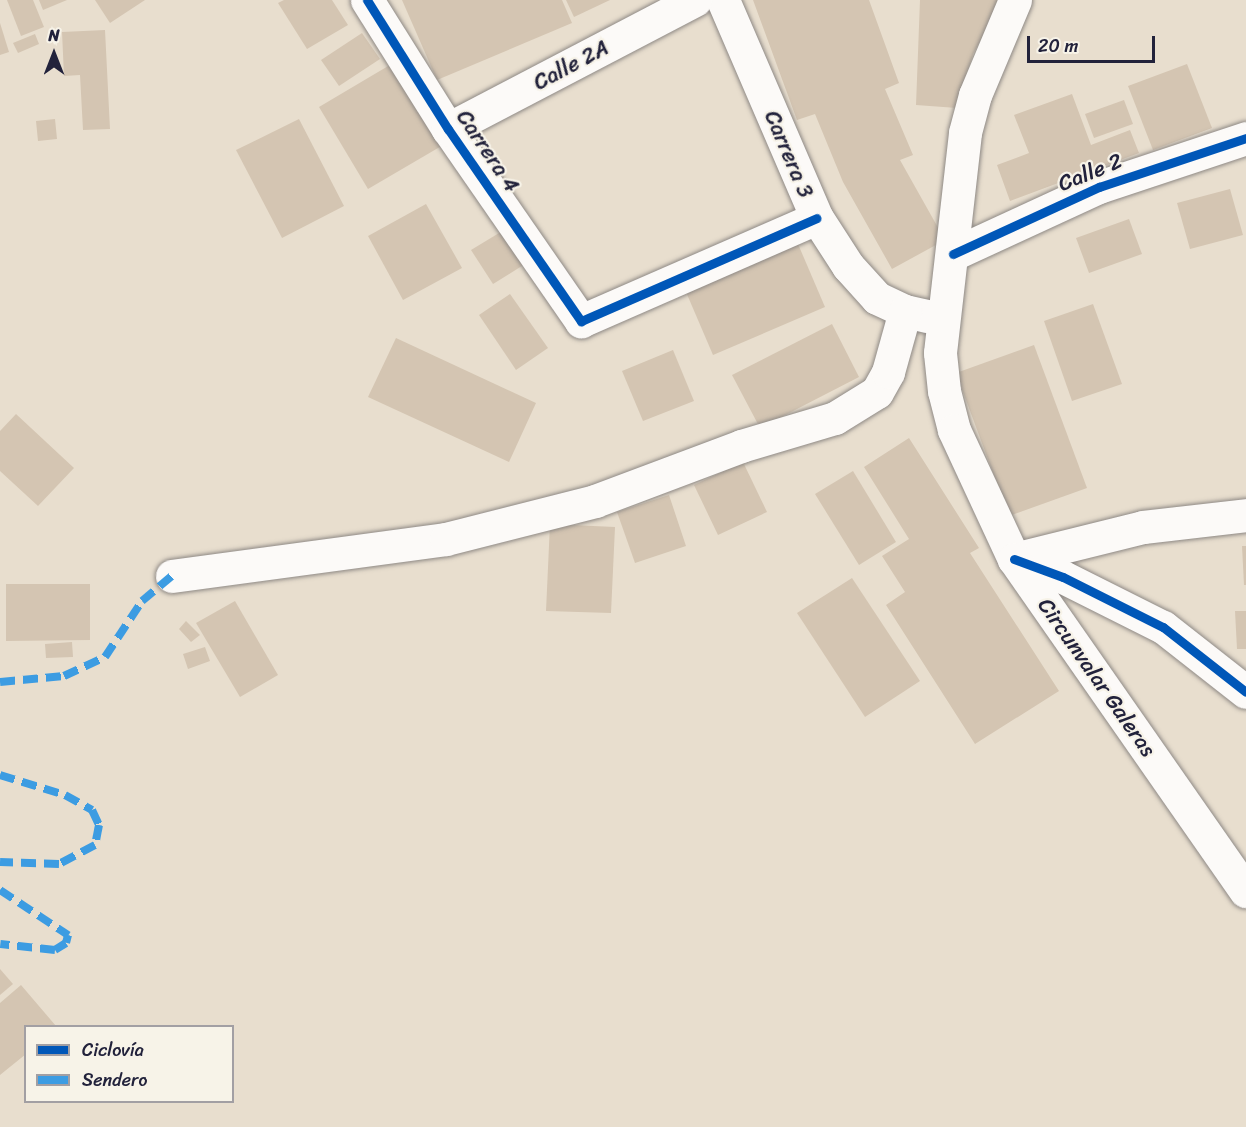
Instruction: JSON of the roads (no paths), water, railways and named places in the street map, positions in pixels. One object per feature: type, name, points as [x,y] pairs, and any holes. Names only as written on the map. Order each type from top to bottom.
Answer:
[{"type":"street","name":"Carrera 4","points":[[367,0],[448,129],[581,321],[817,218]]},
{"type":"street","name":"Calle 2A","points":[[448,129],[695,0]]},
{"type":"street","name":"Carrera 3","points":[[723,0],[817,218],[848,266],[877,298],[905,311],[943,320]]},
{"type":"street","name":"Circunvalar Galeras","points":[[1015,0],[975,95],[965,134],[940,353],[944,391],[954,430],[1014,559],[1246,891]]},
{"type":"street","name":"Calle 2","points":[[952,254],[1099,187],[1246,138]]},
{"type":"street","points":[[172,576],[446,539],[595,501],[741,446],[835,418],[877,392],[888,372],[905,311]]},
{"type":"street","points":[[1014,559],[1143,527],[1246,515]]},
{"type":"street","points":[[1014,559],[1063,577],[1163,627],[1246,692]]}]
